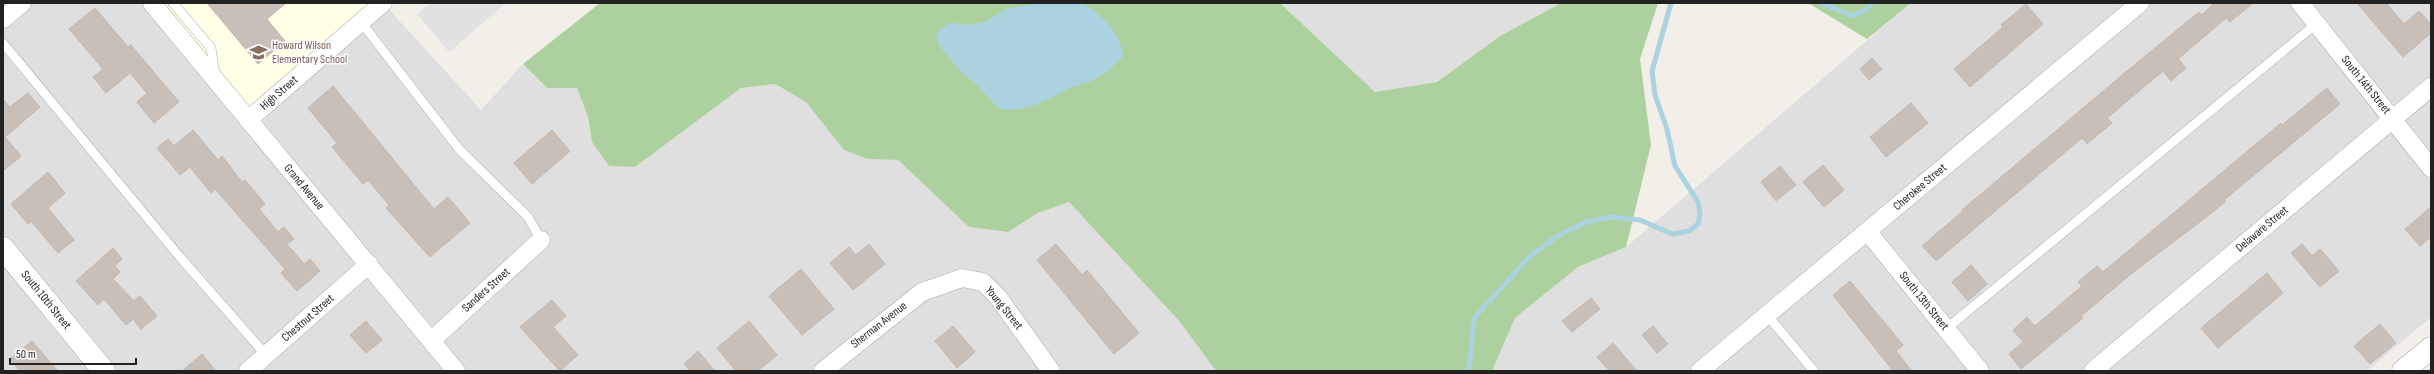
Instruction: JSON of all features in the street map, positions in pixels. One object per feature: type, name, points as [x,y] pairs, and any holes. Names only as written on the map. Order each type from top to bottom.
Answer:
[{"type":"street","points":[[3,19],[22,3]]},
{"type":"street","name":"Grand Avenue","points":[[152,3],[432,340],[456,371]]},
{"type":"street","name":"High Street","points":[[248,120],[383,3]]},
{"type":"street","name":"Cherokee Street","points":[[1700,371],[2140,3]]},
{"type":"street","name":"South 14th Street","points":[[2300,3],[2431,168]]},
{"type":"street","name":"Delaware Street","points":[[2093,371],[2431,87]]},
{"type":"street","name":"South 13th Street","points":[[1868,232],[1980,371]]},
{"type":"street","name":"Sanders Street","points":[[432,340],[541,240]]},
{"type":"street","name":"South 10th Street","points":[[3,248],[104,371]]},
{"type":"street","name":"Chestnut Street","points":[[248,371],[369,264]]},
{"type":"street","name":"Young Street","points":[[940,286],[962,278],[983,282],[998,297],[1051,371]]},
{"type":"street","name":"Sherman Avenue","points":[[823,371],[922,292],[940,286]]},
{"type":"street","points":[[2403,371],[2431,348]]},
{"type":"lane","points":[[173,3],[211,48],[216,81]]},
{"type":"lane","points":[[361,22],[459,149],[528,217],[541,240]]},
{"type":"lane","points":[[1946,329],[2316,24]]},
{"type":"lane","points":[[3,43],[179,256],[266,355]]},
{"type":"lane","points":[[1767,315],[1814,371]]},
{"type":"shaded area","points":[[3,3],[383,3],[481,110],[523,64],[547,88],[577,88],[588,117],[592,142],[635,166],[741,88],[775,84],[806,102],[844,150],[867,159],[898,160],[969,227],[1008,232],[1038,213],[1069,202],[1180,322],[1216,371],[3,371]]},
{"type":"shaded area","name":"Howard Wilson Elementary School","points":[[152,3],[383,3],[248,120]]},
{"type":"shaded area","points":[[430,3],[506,3],[449,52],[417,14]]},
{"type":"shaded area","points":[[1280,3],[1561,3],[1500,36],[1437,82],[1375,92]]},
{"type":"shaded area","points":[[1911,3],[2431,3],[2431,154],[2394,121],[2431,183],[2431,317],[2367,371],[1492,371],[1515,318],[1578,267],[1626,247]]},
{"type":"green space","points":[[600,3],[1280,3],[1375,92],[1437,82],[1500,36],[1561,3],[1658,3],[1640,59],[1651,145],[1626,247],[1578,267],[1515,318],[1492,371],[1216,371],[1180,322],[1069,202],[1038,213],[1008,232],[969,227],[898,160],[867,159],[844,150],[806,102],[775,84],[741,88],[635,167],[609,166],[592,142],[588,117],[577,88],[547,88],[523,64]]},
{"type":"green space","points":[[1808,3],[1911,3],[1867,39]]},
{"type":"water","points":[[1070,2],[1087,6],[1102,17],[1114,31],[1123,56],[1115,65],[1096,78],[1070,88],[1043,102],[1016,110],[998,108],[977,85],[962,73],[940,47],[936,38],[938,31],[948,24],[954,23],[969,25],[985,22],[1006,9],[1038,3]]},
{"type":"building","name":"Howard Wilson Elementary School","points":[[207,3],[286,3],[267,19],[285,41],[258,64]]},
{"type":"building","points":[[2214,3],[2253,3],[2230,22],[2226,18],[2178,59],[2186,68],[2171,81],[2163,71],[2107,118],[2112,123],[2087,144],[2082,138],[1936,261],[1922,246],[1963,211],[1962,210],[2127,71],[2199,12],[2202,15]]},
{"type":"building","points":[[2357,3],[2386,3],[2404,24],[2419,11],[2431,24],[2431,33],[2403,57]]},
{"type":"building","points":[[2026,4],[2043,24],[1970,87],[1954,69],[2003,27],[2001,25]]},
{"type":"building","points":[[95,8],[128,47],[131,45],[179,102],[154,123],[137,102],[147,93],[130,73],[106,93],[93,77],[103,69],[69,29]]},
{"type":"building","points":[[1872,58],[1882,69],[1869,80],[1860,69]]},
{"type":"building","points":[[333,86],[434,209],[448,197],[470,223],[430,257],[386,208],[389,205],[368,180],[363,184],[332,147],[337,143],[308,108]]},
{"type":"building","points":[[2327,88],[2340,104],[2224,200],[2225,202],[2131,274],[2081,316],[2083,318],[2021,369],[2009,354],[2023,342],[2013,330],[2027,317],[2035,326],[2082,286],[2078,282],[2097,266],[2103,272],[2281,123],[2282,125]]},
{"type":"building","points":[[28,93],[40,107],[5,137],[21,156],[3,171],[3,99],[10,107]]},
{"type":"building","points":[[1911,103],[1928,123],[1886,157],[1870,137]]},
{"type":"building","points":[[193,130],[218,160],[222,156],[242,182],[245,180],[265,204],[259,209],[278,232],[284,227],[294,239],[287,244],[304,264],[310,259],[320,271],[297,291],[281,273],[285,269],[215,189],[211,193],[190,167],[180,175],[157,148],[168,139],[174,146]]},
{"type":"building","points":[[552,130],[570,151],[532,184],[514,163]]},
{"type":"building","points":[[1823,165],[1844,190],[1824,207],[1803,182]]},
{"type":"building","points":[[1780,166],[1796,185],[1776,201],[1761,182]]},
{"type":"building","points":[[48,172],[65,193],[48,208],[74,240],[58,253],[31,221],[28,224],[11,204]]},
{"type":"building","points":[[2431,207],[2431,237],[2420,246],[2405,229]]},
{"type":"building","points":[[869,244],[885,264],[853,290],[830,263],[849,247],[856,255]]},
{"type":"building","points":[[1056,244],[1082,275],[1087,270],[1139,333],[1114,354],[1037,260]]},
{"type":"building","points":[[2302,244],[2312,256],[2320,249],[2339,271],[2320,287],[2291,253]]},
{"type":"building","points":[[113,248],[122,259],[115,266],[120,272],[113,279],[134,301],[140,296],[157,316],[141,329],[133,319],[126,325],[104,299],[98,305],[76,281]]},
{"type":"building","points":[[1971,265],[1987,284],[1968,301],[1952,282]]},
{"type":"building","points":[[801,269],[834,309],[802,335],[769,296]]},
{"type":"building","points":[[2267,273],[2283,293],[2218,348],[2201,328]]},
{"type":"building","points":[[1850,281],[1903,345],[1896,351],[1912,371],[1893,371],[1833,295]]},
{"type":"building","points":[[1591,298],[1600,309],[1572,332],[1562,321]]},
{"type":"building","points":[[552,300],[566,316],[553,327],[578,355],[560,371],[520,327]]},
{"type":"building","points":[[366,321],[382,340],[366,353],[350,335]]},
{"type":"building","points":[[749,321],[777,355],[758,371],[736,371],[717,348]]},
{"type":"building","points":[[2380,324],[2396,343],[2370,364],[2354,346]]},
{"type":"building","points":[[953,326],[975,352],[957,368],[935,341]]},
{"type":"building","points":[[1653,326],[1668,344],[1657,353],[1642,335]]},
{"type":"building","points":[[32,341],[58,371],[20,371],[10,359]]},
{"type":"building","points":[[1613,343],[1637,371],[1609,371],[1597,357]]},
{"type":"building","points":[[698,351],[715,371],[690,371],[684,364]]},
{"type":"building","points":[[202,354],[216,371],[182,371]]},
{"type":"waterway","points":[[1469,371],[1474,318],[1530,256],[1559,235],[1586,222],[1610,217],[1640,220],[1672,234],[1689,231],[1698,224],[1700,214],[1698,202],[1675,166],[1667,129],[1655,95],[1652,71],[1671,3]]},
{"type":"waterway","points":[[1821,3],[1853,16],[1867,9],[1872,3]]},
{"type":"place","name":"Howard Wilson Elementary School","points":[[259,52]]}]
